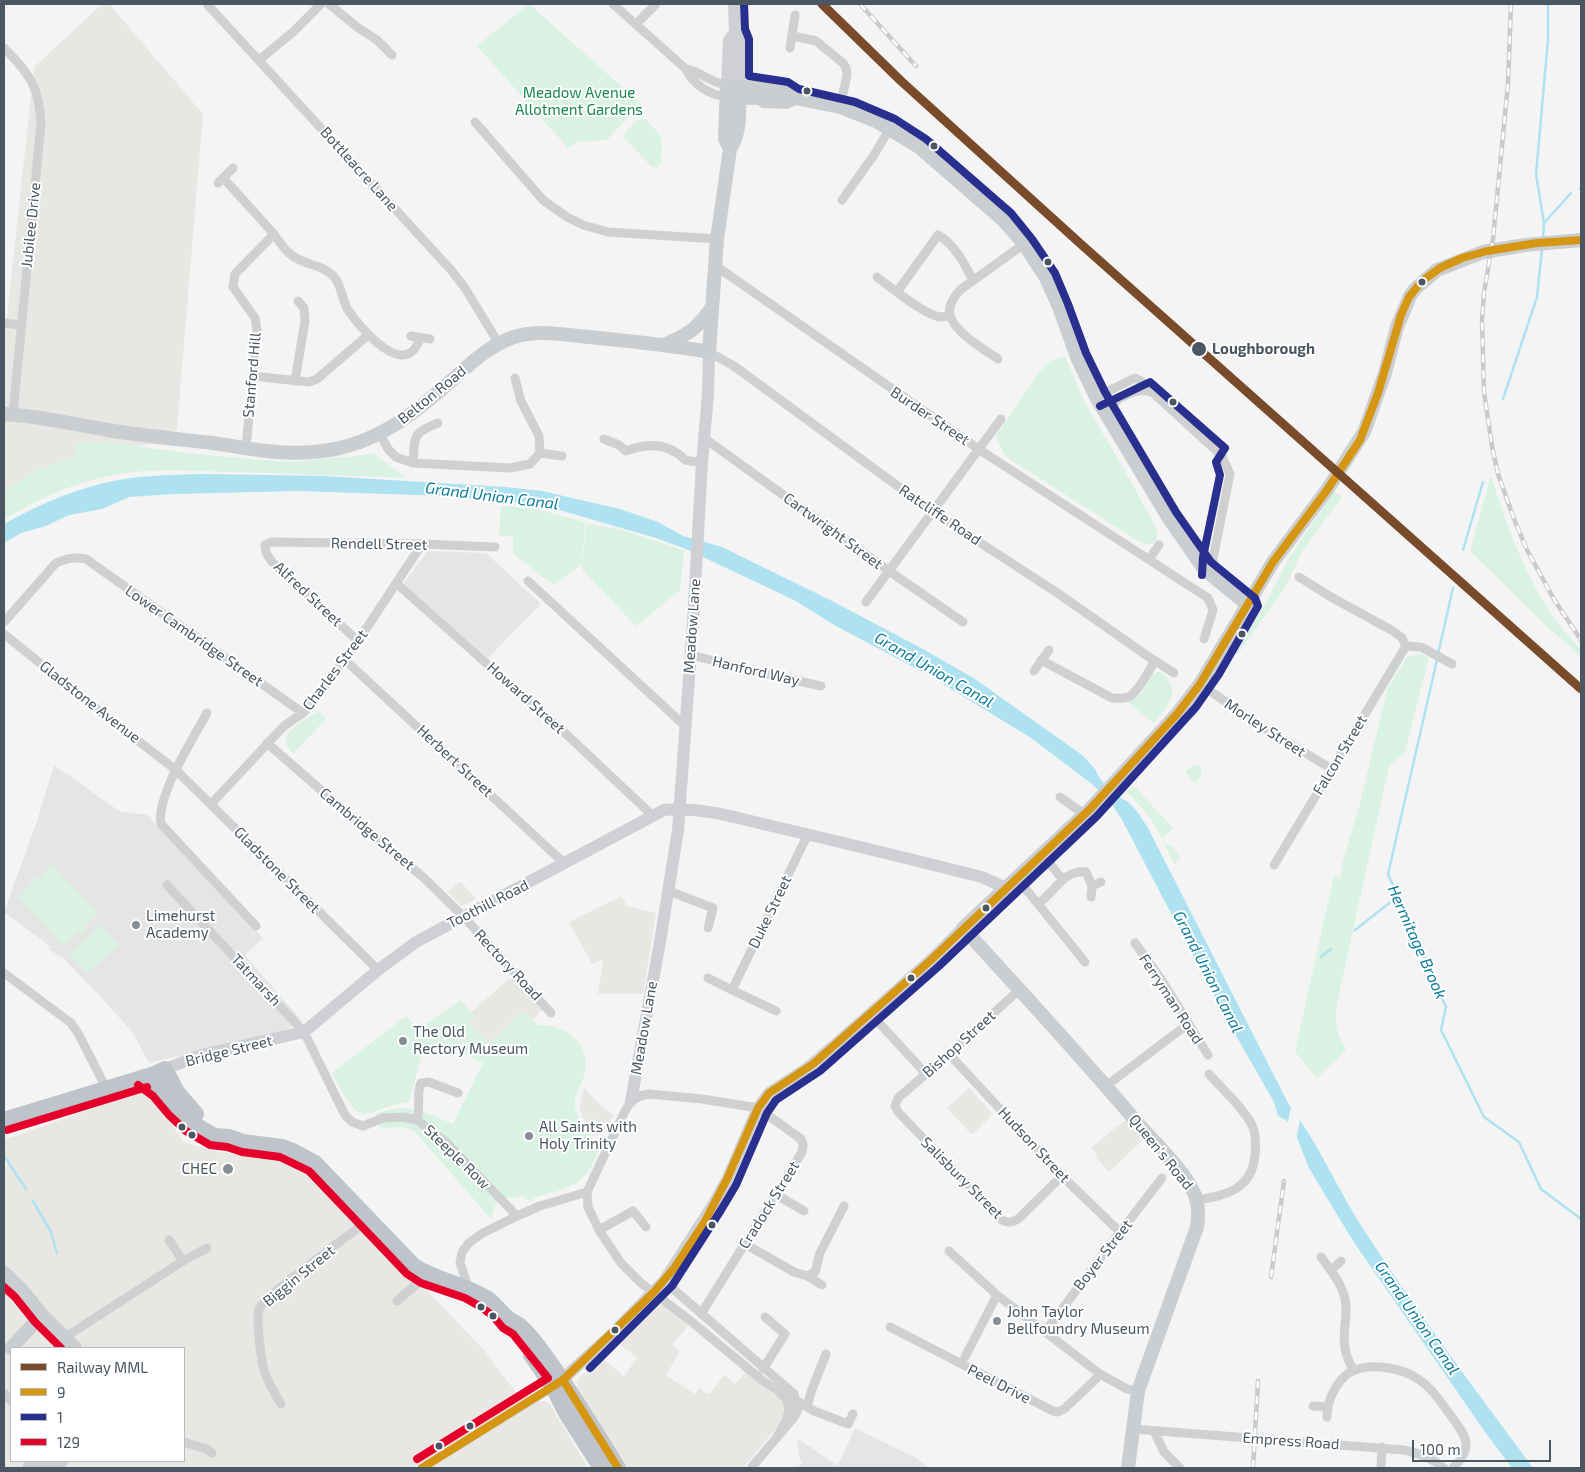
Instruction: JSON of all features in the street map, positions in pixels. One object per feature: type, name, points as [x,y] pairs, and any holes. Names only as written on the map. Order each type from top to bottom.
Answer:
[{"type":"highway","name":"Bridge Street","points":[[4,1120],[165,1069]]},
{"type":"highway","points":[[165,1069],[186,1104],[199,1117],[229,1137],[243,1142],[282,1147],[315,1163],[414,1266],[426,1274],[469,1289],[488,1299],[509,1320],[513,1330],[558,1384],[618,1468]]},
{"type":"highway","points":[[144,1077],[160,1089],[192,1123],[214,1136],[229,1137]]},
{"type":"highway","points":[[558,1384],[566,1412],[601,1468]]},
{"type":"main road","points":[[733,91],[785,91],[795,98],[840,107],[890,128],[919,146],[969,188],[1003,220],[1024,244],[1046,278],[1059,306],[1077,357],[1100,403],[1168,517],[1204,569],[1248,605]]},
{"type":"main road","points":[[733,91],[764,101]]},
{"type":"main road","name":"Meadow Lane","points":[[709,352],[716,266],[716,239],[730,148],[736,140],[739,115],[733,91]]},
{"type":"main road","name":"Meadow Lane","points":[[730,148],[725,139],[733,91]]},
{"type":"main road","points":[[739,115],[746,108],[764,101],[786,102],[795,98]]},
{"type":"main road","points":[[963,928],[1087,811],[1177,714],[1200,684],[1273,562],[1328,488],[1360,440],[1385,373],[1396,327],[1410,296],[1416,288],[1436,270],[1470,256],[1501,248],[1579,240]]},
{"type":"main road","points":[[665,344],[689,334],[703,321],[713,306]]},
{"type":"main road","name":"Belton Road","points":[[8,414],[33,415],[110,430],[279,452],[322,451],[362,442],[380,434],[414,413],[476,359],[498,344],[515,337],[533,334],[555,334],[665,344],[709,352]]},
{"type":"main road","name":"Queen's Road","points":[[963,928],[1020,989],[1181,1172],[1197,1200],[1197,1226],[1138,1391],[1128,1468]]},
{"type":"main road","points":[[4,1273],[74,1347]]},
{"type":"main road","points":[[12,1347],[42,1315]]},
{"type":"main road","points":[[29,1468],[55,1462]]},
{"type":"street","name":"Bottleacre Lane","points":[[207,4],[451,270],[465,288],[498,344]]},
{"type":"street","points":[[259,60],[293,32],[321,4]]},
{"type":"street","points":[[330,4],[357,27],[377,40],[392,55]]},
{"type":"street","points":[[614,4],[686,69],[689,76],[707,91],[719,96],[733,91]]},
{"type":"street","points":[[636,24],[656,4]]},
{"type":"street","name":"Meadow Lane","points":[[733,91],[739,40],[735,32],[734,4]]},
{"type":"street","points":[[790,48],[796,15]]},
{"type":"street","points":[[793,36],[816,41],[843,63],[846,68],[846,82],[840,107]]},
{"type":"street","name":"Jubilee Drive","points":[[4,48],[30,77],[40,105],[42,124],[21,326],[8,414]]},
{"type":"street","points":[[475,122],[542,200],[583,225],[608,232],[716,239]]},
{"type":"street","points":[[842,200],[874,155],[890,128]]},
{"type":"street","points":[[233,168],[221,180],[274,234],[286,251],[295,258],[326,270],[336,279],[347,309],[368,334],[394,355],[402,356],[409,354],[417,348],[415,337],[430,339]]},
{"type":"street","name":"Stanford Hill","points":[[246,448],[257,330],[255,318],[233,287],[235,274],[274,234]]},
{"type":"street","points":[[897,292],[938,235],[949,244],[963,261],[973,280]]},
{"type":"street","points":[[998,360],[965,336],[954,323],[950,314],[950,307],[960,290],[1024,244]]},
{"type":"street","name":"Burder Street","points":[[716,266],[980,450],[1208,598],[1217,611],[1204,639]]},
{"type":"street","points":[[877,277],[933,315],[943,317],[950,314]]},
{"type":"street","points":[[295,381],[305,321],[304,308],[298,302]]},
{"type":"street","points":[[4,323],[21,326]]},
{"type":"street","points":[[252,376],[309,382],[317,379],[368,334]]},
{"type":"street","name":"Meadow Lane","points":[[631,1101],[675,858],[708,394],[709,352]]},
{"type":"street","name":"Ratcliffe Road","points":[[709,352],[734,366],[933,512],[1059,594],[1174,673]]},
{"type":"street","points":[[380,434],[388,449],[396,457],[413,463],[510,468],[530,464],[540,453],[540,436],[521,401],[515,378]]},
{"type":"street","points":[[1100,403],[1135,378],[1141,381],[1222,456],[1230,474],[1213,559],[1212,576]]},
{"type":"street","points":[[1100,403],[1133,391],[1152,392]]},
{"type":"street","points":[[866,602],[980,450],[1001,419]]},
{"type":"street","points":[[413,463],[415,438],[420,430],[438,423]]},
{"type":"street","name":"Cartwright Street","points":[[704,438],[963,622]]},
{"type":"street","points":[[604,439],[619,445],[626,451],[639,446],[657,445],[678,452],[684,460],[702,463]]},
{"type":"street","points":[[540,453],[562,456]]},
{"type":"street","name":"Rendell Street","points":[[264,545],[271,542],[495,547]]},
{"type":"street","name":"Charles Street","points":[[211,804],[284,726],[303,713],[358,641],[422,544]]},
{"type":"street","points":[[1149,559],[1159,544]]},
{"type":"street","name":"Alfred Street","points":[[264,545],[266,553],[273,563],[358,641]]},
{"type":"street","name":"Lower Cambridge Street","points":[[4,622],[56,563],[66,558],[86,559],[303,713]]},
{"type":"street","points":[[1299,577],[1393,631],[1402,638],[1406,646],[1421,647],[1452,664]]},
{"type":"street","points":[[528,581],[685,726]]},
{"type":"street","name":"Howard Street","points":[[397,584],[565,733],[652,815]]},
{"type":"street","name":"Gladstone Avenue","points":[[4,634],[176,770]]},
{"type":"street","name":"Falcon Street","points":[[1274,865],[1406,646]]},
{"type":"street","points":[[1034,671],[1048,650]]},
{"type":"street","name":"Hanford Way","points":[[690,655],[821,686]]},
{"type":"street","name":"Herbert Street","points":[[344,659],[565,864]]},
{"type":"street","points":[[1041,660],[1112,698],[1124,699],[1135,692],[1155,661]]},
{"type":"street","name":"Morley Street","points":[[1200,684],[1262,727],[1332,769]]},
{"type":"street","points":[[207,713],[176,770],[161,808],[161,824],[256,926]]},
{"type":"street","name":"Cambridge Street","points":[[267,744],[424,878],[464,917]]},
{"type":"street","name":"Gladstone Street","points":[[176,770],[378,970]]},
{"type":"street","points":[[1060,797],[1087,811]]},
{"type":"street","points":[[680,808],[808,834],[982,877],[1006,888]]},
{"type":"street","name":"Toothill Road","points":[[308,1030],[378,970],[416,942],[565,864],[652,815],[664,810],[680,808]]},
{"type":"street","name":"Duke Street","points":[[732,990],[808,834]]},
{"type":"street","points":[[1042,854],[1063,880]]},
{"type":"street","points":[[1038,904],[1073,873],[1086,872],[1092,886],[1092,897]]},
{"type":"street","points":[[1092,886],[1101,882]]},
{"type":"street","name":"Tatmarsh","points":[[167,885],[308,1030],[345,1115],[352,1122],[363,1126],[383,1118],[388,1118]]},
{"type":"street","points":[[1026,888],[1085,962]]},
{"type":"street","points":[[669,891],[712,908],[708,928]]},
{"type":"street","name":"Rectory Road","points":[[464,917],[551,1013]]},
{"type":"street","points":[[422,1468],[558,1384],[654,1292],[664,1281],[713,1205],[727,1180],[758,1108],[770,1093],[813,1064],[932,959],[963,928]]},
{"type":"street","name":"Ferryman Road","points":[[1134,943],[1162,979],[1208,1055]]},
{"type":"street","points":[[4,973],[71,1022],[106,1088]]},
{"type":"street","points":[[708,978],[776,1011]]},
{"type":"street","name":"Bishop Street","points":[[898,1098],[1020,989]]},
{"type":"street","points":[[870,1012],[926,1074]]},
{"type":"street","points":[[1106,1086],[1188,1024]]},
{"type":"street","name":"Bridge Street","points":[[165,1069],[201,1055],[308,1030]]},
{"type":"street","name":"Hudson Street","points":[[949,1054],[1062,1176],[1121,1233]]},
{"type":"street","points":[[1197,1200],[1236,1190],[1245,1183],[1255,1161],[1256,1136],[1253,1126],[1247,1116],[1209,1074]]},
{"type":"street","points":[[417,1120],[421,1083],[429,1082],[458,1093]]},
{"type":"street","points":[[758,1108],[702,1099],[649,1094],[631,1101],[604,1154],[588,1192],[588,1207],[599,1230],[621,1263],[641,1283],[763,1381],[777,1390],[787,1400],[789,1410],[786,1421],[776,1438]]},
{"type":"street","name":"Salisbury Street","points":[[898,1098],[895,1106],[898,1112],[1006,1222],[1018,1219],[1062,1176]]},
{"type":"street","name":"Cradock Street","points":[[701,1314],[802,1152],[803,1145],[795,1134],[758,1108]]},
{"type":"street","name":"Steeple Row","points":[[388,1118],[403,1117],[417,1120],[446,1142],[517,1216]]},
{"type":"street","name":"Boyer Street","points":[[1045,1332],[1162,1178]]},
{"type":"street","points":[[469,1289],[460,1263],[462,1252],[481,1234],[540,1206],[588,1192]]},
{"type":"street","points":[[775,1194],[804,1211]]},
{"type":"street","points":[[807,1276],[815,1272],[820,1253],[844,1206]]},
{"type":"street","points":[[599,1230],[633,1211],[646,1227]]},
{"type":"street","name":"Biggin Street","points":[[281,1404],[264,1372],[259,1328],[260,1308],[264,1301],[370,1219]]},
{"type":"street","points":[[169,1240],[183,1261]]},
{"type":"street","points":[[745,1244],[794,1272],[807,1276],[822,1285]]},
{"type":"street","points":[[64,1338],[183,1261],[207,1248]]},
{"type":"street","points":[[949,1251],[997,1295],[1100,1374],[1138,1391]]},
{"type":"street","points":[[1321,1257],[1341,1285],[1346,1306],[1345,1349],[1353,1370]]},
{"type":"street","points":[[1331,1270],[1341,1261]]},
{"type":"street","points":[[397,1301],[426,1274]]},
{"type":"street","points":[[664,1281],[794,1394],[798,1409],[795,1416],[751,1468]]},
{"type":"street","points":[[964,1357],[997,1295]]},
{"type":"street","points":[[763,1369],[785,1334],[765,1317]]},
{"type":"street","name":"Peel Drive","points":[[890,1327],[1053,1412],[1058,1412],[1064,1408],[1100,1374]]},
{"type":"street","points":[[807,1406],[826,1354]]},
{"type":"street","points":[[1313,1406],[1327,1412],[1334,1388],[1353,1370],[1380,1367],[1401,1371],[1418,1379],[1428,1387],[1466,1436],[1466,1449],[1463,1458],[1453,1468]]},
{"type":"street","points":[[797,1401],[814,1411],[848,1424],[852,1414]]},
{"type":"street","name":"Empress Road","points":[[1133,1429],[1382,1447],[1419,1453],[1444,1468]]},
{"type":"street","points":[[1154,1431],[1164,1452],[1180,1468]]},
{"type":"street","points":[[185,1442],[206,1449],[212,1453]]},
{"type":"street","points":[[1381,1468],[1382,1447]]},
{"type":"shaded area","points":[[102,4],[109,4],[203,114],[177,429],[167,442],[136,446],[4,498],[4,326],[6,326],[34,67]]},
{"type":"shaded area","points":[[428,551],[486,553],[541,604],[488,658],[403,584]]},
{"type":"shaded area","name":"Limehurst Academy","points":[[54,765],[119,811],[147,815],[263,938],[245,955],[302,1021],[283,1031],[149,1063],[133,1033],[100,996],[62,957],[49,949],[50,946],[4,912],[37,821]]},
{"type":"shaded area","points":[[460,881],[476,899],[462,906],[448,892]]},
{"type":"shaded area","points":[[622,896],[627,906],[656,913],[643,994],[598,994],[603,960],[592,964],[569,922]]},
{"type":"shaded area","points":[[511,977],[543,1009],[533,1020],[523,1011],[489,1044],[468,1022],[475,1016],[471,1012]]},
{"type":"shaded area","points":[[584,1087],[600,1105],[614,1115],[604,1131],[594,1137],[579,1110]]},
{"type":"shaded area","points":[[969,1088],[993,1114],[972,1135],[947,1108]]},
{"type":"shaded area","points":[[142,1091],[164,1111],[183,1142],[219,1152],[286,1162],[312,1173],[364,1231],[420,1283],[484,1350],[518,1395],[549,1403],[588,1468],[4,1468],[4,1169],[8,1164],[4,1157],[4,1140]]},
{"type":"shaded area","points":[[1125,1120],[1143,1140],[1109,1172],[1091,1148]]},
{"type":"shaded area","points":[[654,1304],[660,1304],[668,1308],[690,1323],[672,1346],[680,1351],[666,1375],[695,1394],[701,1387],[704,1393],[709,1394],[725,1375],[735,1384],[746,1372],[781,1400],[784,1407],[780,1423],[743,1468],[622,1468],[578,1388],[577,1380],[601,1357],[624,1376],[637,1358],[616,1341]]},
{"type":"shaded area","points":[[855,1428],[916,1458],[929,1468],[797,1468],[803,1461],[800,1459],[797,1438],[838,1466]]},
{"type":"green space","name":"Meadow Avenue Allotment Gardens","points":[[529,4],[640,103],[607,140],[577,142],[568,148],[477,46]]},
{"type":"green space","points":[[645,119],[658,134],[662,143],[661,163],[658,167],[652,167],[624,138],[626,132],[637,120]]},
{"type":"green space","points":[[1065,356],[1086,405],[1154,523],[1157,538],[1154,543],[1148,544],[1138,541],[1005,456],[996,436],[1040,371],[1050,361]]},
{"type":"green space","points":[[108,442],[186,453],[287,462],[373,453],[407,478],[185,470],[139,471],[95,479],[68,488],[41,499],[4,520],[4,491],[38,469],[75,457],[78,443]]},
{"type":"green space","points":[[1491,476],[1510,532],[1526,569],[1556,621],[1581,650],[1580,656],[1543,623],[1470,551]]},
{"type":"green space","points":[[1334,492],[1342,497],[1303,550],[1284,589],[1238,654],[1233,654],[1264,606],[1289,558]]},
{"type":"green space","points":[[501,506],[535,509],[585,522],[582,564],[554,585],[513,554],[513,537],[499,535]]},
{"type":"green space","points":[[586,523],[626,531],[684,551],[680,590],[636,626],[582,569]]},
{"type":"green space","points":[[1420,654],[1429,657],[1405,752],[1389,766],[1337,1003],[1337,1027],[1346,1050],[1317,1078],[1295,1052],[1334,875],[1340,879],[1343,869],[1341,867],[1359,807],[1388,687],[1407,657]]},
{"type":"green space","points":[[1157,672],[1163,673],[1167,677],[1173,692],[1166,708],[1154,723],[1127,702],[1142,693],[1152,676]]},
{"type":"green space","points":[[318,711],[326,719],[293,754],[287,747],[288,735],[298,724]]},
{"type":"green space","points":[[1193,765],[1201,766],[1201,777],[1195,783],[1185,772]]},
{"type":"green space","points":[[1134,786],[1173,828],[1162,838],[1147,814],[1127,792]]},
{"type":"green space","points":[[1163,841],[1168,846],[1170,845],[1181,858],[1174,864],[1170,855]]},
{"type":"green space","points":[[52,865],[98,913],[84,927],[87,930],[82,935],[79,931],[64,945],[18,897],[32,883],[30,880],[34,876],[38,879]]},
{"type":"green space","points":[[101,925],[119,945],[87,974],[69,954]]},
{"type":"green space","points":[[460,1000],[475,1016],[468,1022],[489,1044],[523,1011],[538,1025],[559,1028],[568,1033],[575,1038],[585,1055],[584,1076],[575,1105],[579,1117],[598,1150],[588,1172],[574,1184],[534,1198],[533,1201],[527,1200],[521,1195],[517,1198],[502,1197],[496,1203],[491,1219],[415,1132],[402,1127],[380,1129],[376,1114],[387,1110],[415,1110],[453,1124],[483,1063],[457,1050],[424,1046],[409,1102],[395,1104],[363,1114],[358,1112],[350,1103],[332,1073],[406,1016],[419,1029]]},
{"type":"water","name":"Grand Union Canal","points":[[201,474],[325,476],[505,487],[542,491],[620,509],[658,522],[683,536],[722,547],[830,600],[923,649],[975,679],[1082,755],[1095,769],[1100,779],[1116,795],[1128,802],[1136,810],[1147,826],[1288,1103],[1317,1148],[1362,1227],[1424,1319],[1533,1468],[1512,1468],[1353,1241],[1309,1168],[1297,1138],[1287,1121],[1278,1116],[1274,1102],[1227,1020],[1121,818],[1110,802],[1092,784],[1031,738],[932,677],[836,626],[794,600],[686,549],[656,538],[542,505],[448,496],[299,491],[129,497],[102,509],[69,515],[46,526],[21,533],[4,543],[4,524],[45,503],[74,492],[129,478]]},
{"type":"pier","points":[[1292,1103],[1301,1116],[1296,1140],[1287,1126]]},
{"type":"waterway","points":[[1544,223],[1536,174],[1548,40],[1548,4]]},
{"type":"waterway","name":"Hermitage Brook","points":[[1543,238],[1544,223],[1571,193]]},
{"type":"waterway","name":"Hermitage Brook","points":[[1503,399],[1537,297],[1542,249]]},
{"type":"waterway","name":"Hermitage Brook","points":[[1463,550],[1483,482]]},
{"type":"waterway","name":"Hermitage Brook","points":[[1438,654],[1453,588]]},
{"type":"waterway","name":"Hermitage Brook","points":[[1437,660],[1388,874],[1446,1007],[1441,1030],[1484,1117],[1519,1142],[1541,1189],[1581,1219]]},
{"type":"waterway","points":[[1355,930],[1397,897]]},
{"type":"waterway","points":[[1321,957],[1331,949]]},
{"type":"waterway","points":[[4,1156],[26,1189]]},
{"type":"waterway","points":[[33,1201],[51,1232],[57,1253]]},
{"type":"railway","points":[[860,4],[916,66]]},
{"type":"railway","points":[[1511,4],[1508,84],[1493,239],[1484,293],[1482,320],[1484,392],[1498,474],[1514,519],[1527,550],[1555,601],[1581,640]]},
{"type":"railway","points":[[1271,1277],[1284,1181]]},
{"type":"railway","points":[[1253,1468],[1258,1381]]},
{"type":"rail line","name":"MML","points":[[822,4],[901,81],[1083,246],[1581,689]]},
{"type":"transit line","name":"1","points":[[590,1368],[672,1286],[736,1185],[767,1113],[776,1100],[820,1071],[939,966],[1097,816],[1196,707],[1219,674],[1258,606],[1255,598],[1211,562],[1176,512],[1105,392],[1086,353],[1055,273],[1032,239],[1011,213],[926,139],[895,119],[855,102],[799,89],[788,82],[749,76],[749,39],[745,29],[744,4]]},
{"type":"transit line","name":"9","points":[[422,1468],[563,1380],[654,1292],[675,1267],[704,1223],[727,1179],[758,1108],[769,1093],[813,1064],[932,959],[1090,809],[1177,714],[1200,684],[1273,562],[1327,490],[1360,440],[1378,393],[1401,315],[1409,297],[1422,281],[1440,268],[1462,258],[1487,251],[1537,243],[1581,240]]},
{"type":"transit line","name":"1","points":[[1100,406],[1150,382],[1225,448],[1216,462],[1220,475],[1203,557],[1202,575]]},
{"type":"transit line","name":"129","points":[[138,1085],[153,1096],[186,1131],[210,1145],[280,1157],[309,1171],[407,1274],[421,1283],[465,1298],[481,1307],[493,1316],[503,1328],[513,1334],[548,1378],[417,1459]]},
{"type":"transit line","name":"129","points":[[7,1130],[147,1087]]},
{"type":"transit line","name":"129","points":[[4,1287],[60,1347]]},
{"type":"transit line","name":"9","points":[[563,1380],[618,1468]]},
{"type":"place","name":"Loughborough","points":[[1199,349]]},
{"type":"place","name":"Limehurst Academy","points":[[136,925]]},
{"type":"place","name":"The Old Rectory Museum","points":[[403,1041]]},
{"type":"place","name":"All Saints with Holy Trinity","points":[[529,1136]]},
{"type":"place","name":"CHEC","points":[[228,1169]]},
{"type":"place","name":"John Taylor Bellfoundry Museum","points":[[997,1321]]}]
